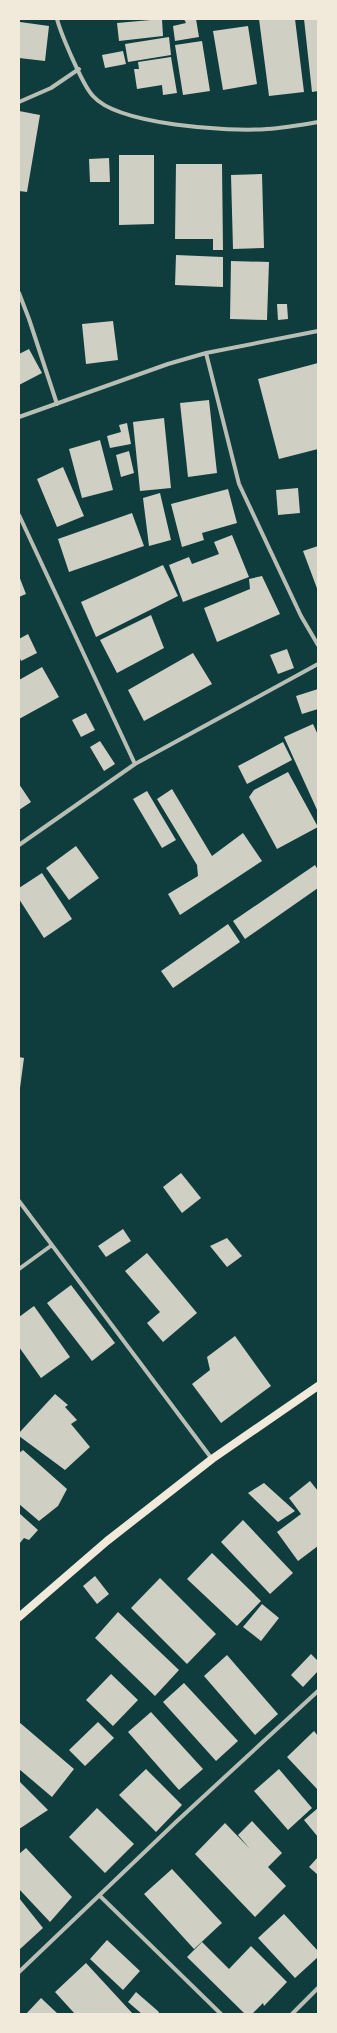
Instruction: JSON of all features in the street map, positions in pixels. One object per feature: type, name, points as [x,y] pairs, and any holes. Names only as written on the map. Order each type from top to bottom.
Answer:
[{"type":"main road","points":[[19,1616],[107,1541],[212,1458],[318,1386]]},
{"type":"street","points":[[57,19],[93,97],[115,110],[155,122],[225,130],[267,130],[318,122]]},
{"type":"street","points":[[19,102],[51,88],[79,69]]},
{"type":"street","points":[[19,294],[29,319],[57,404]]},
{"type":"street","points":[[19,417],[168,364],[206,353],[318,331]]},
{"type":"street","points":[[206,353],[239,484],[300,616],[318,646]]},
{"type":"street","points":[[19,515],[135,764]]},
{"type":"street","points":[[19,845],[135,764],[318,664]]},
{"type":"street","points":[[19,1201],[212,1458]]},
{"type":"street","points":[[19,1269],[52,1245]]},
{"type":"street","points":[[19,1972],[176,1822],[318,1691]]},
{"type":"street","points":[[100,1896],[221,2014]]},
{"type":"street","points":[[292,2014],[318,1988]]},
{"type":"building","points":[[162,19],[163,36],[119,41],[117,23]]},
{"type":"building","points":[[184,19],[196,19],[199,37],[175,41],[173,26],[186,23]]},
{"type":"building","points":[[259,19],[295,19],[304,92],[269,96]]},
{"type":"building","points":[[304,19],[318,19],[318,91],[312,92]]},
{"type":"building","points":[[20,22],[49,26],[45,61],[19,58]]},
{"type":"building","points":[[248,26],[257,84],[223,90],[213,31]]},
{"type":"building","points":[[169,37],[171,55],[128,62],[125,44]]},
{"type":"building","points":[[202,41],[210,91],[183,95],[175,45]]},
{"type":"building","points":[[123,51],[126,64],[105,68],[102,55]]},
{"type":"building","points":[[171,57],[177,93],[163,95],[162,85],[137,89],[134,69],[139,69],[138,62]]},
{"type":"building","points":[[19,111],[40,115],[27,192],[19,191]]},
{"type":"building","points":[[119,155],[154,155],[154,224],[119,225]]},
{"type":"building","points":[[109,158],[110,182],[90,182],[89,159]]},
{"type":"building","points":[[176,164],[222,164],[223,250],[213,250],[213,239],[175,239]]},
{"type":"building","points":[[262,174],[264,248],[233,249],[231,175]]},
{"type":"building","points":[[176,255],[223,257],[223,287],[175,285]]},
{"type":"building","points":[[231,261],[269,262],[267,320],[230,319]]},
{"type":"building","points":[[277,304],[287,304],[288,319],[278,320]]},
{"type":"building","points":[[113,321],[118,360],[86,364],[82,324]]},
{"type":"building","points":[[29,349],[42,373],[19,385],[19,354]]},
{"type":"building","points":[[318,363],[318,449],[279,459],[258,379]]},
{"type":"building","points":[[209,400],[217,473],[188,477],[180,403]]},
{"type":"building","points":[[164,418],[171,488],[140,491],[133,422]]},
{"type":"building","points":[[127,423],[131,444],[110,448],[107,436],[121,432],[119,425]]},
{"type":"building","points":[[100,440],[113,490],[82,498],[69,449]]},
{"type":"building","points":[[129,451],[134,473],[121,477],[116,455]]},
{"type":"building","points":[[63,467],[84,516],[57,527],[37,479]]},
{"type":"building","points":[[298,488],[300,513],[278,515],[276,490]]},
{"type":"building","points":[[228,489],[237,523],[202,533],[204,540],[182,547],[171,504]]},
{"type":"building","points":[[160,493],[171,540],[149,546],[143,498]]},
{"type":"building","points":[[132,513],[144,546],[69,572],[58,539]]},
{"type":"building","points":[[232,535],[249,577],[183,602],[169,565],[189,557],[192,564],[219,554],[214,542]]},
{"type":"building","points":[[318,546],[318,591],[303,551]]},
{"type":"building","points":[[163,565],[178,596],[96,637],[81,602]]},
{"type":"building","points":[[19,576],[26,594],[19,597]]},
{"type":"building","points":[[262,576],[280,614],[217,642],[204,608],[250,589],[249,579]]},
{"type":"building","points":[[151,615],[164,648],[117,673],[100,640]]},
{"type":"building","points":[[28,634],[37,653],[21,661],[19,656],[19,639]]},
{"type":"building","points":[[287,649],[294,668],[278,674],[270,655]]},
{"type":"building","points":[[193,653],[212,684],[144,721],[128,690]]},
{"type":"building","points":[[42,667],[59,697],[19,719],[19,680]]},
{"type":"building","points":[[318,689],[318,709],[302,714],[296,696]]},
{"type":"building","points":[[86,713],[95,730],[81,737],[72,720]]},
{"type":"building","points":[[313,724],[318,735],[318,812],[284,737]]},
{"type":"building","points":[[100,741],[115,764],[104,771],[90,747]]},
{"type":"building","points":[[283,742],[292,760],[247,784],[238,766]]},
{"type":"building","points":[[288,772],[318,827],[277,849],[249,797],[254,790]]},
{"type":"building","points":[[19,784],[31,802],[19,810]]},
{"type":"building","points":[[172,789],[212,856],[243,833],[262,861],[180,915],[168,894],[198,876],[197,865],[157,799]]},
{"type":"building","points":[[147,791],[176,840],[162,848],[133,799]]},
{"type":"building","points":[[76,846],[99,878],[69,900],[46,868]]},
{"type":"building","points":[[315,865],[318,870],[318,888],[245,939],[233,921]]},
{"type":"building","points":[[42,873],[72,919],[44,938],[19,899],[19,888]]},
{"type":"building","points":[[228,924],[240,942],[173,988],[161,971]]},
{"type":"building","points":[[19,1057],[24,1058],[20,1088],[19,1088]]},
{"type":"building","points":[[181,1173],[201,1198],[182,1213],[163,1187]]},
{"type":"building","points":[[123,1229],[131,1241],[106,1257],[98,1246]]},
{"type":"building","points":[[227,1238],[242,1256],[227,1267],[210,1246]]},
{"type":"building","points":[[147,1253],[197,1313],[163,1342],[147,1323],[160,1312],[125,1271]]},
{"type":"building","points":[[71,1285],[115,1343],[92,1361],[47,1303]]},
{"type":"building","points":[[34,1306],[70,1357],[41,1378],[19,1347],[19,1317]]},
{"type":"building","points":[[235,1336],[271,1386],[221,1423],[192,1384],[210,1370],[207,1357]]},
{"type":"building","points":[[55,1394],[68,1405],[65,1407],[77,1420],[71,1424],[90,1447],[65,1470],[19,1436],[19,1433]]},
{"type":"building","points":[[23,1450],[67,1489],[58,1506],[39,1521],[19,1504],[19,1453]]},
{"type":"building","points":[[310,1481],[318,1491],[318,1546],[298,1561],[277,1532],[301,1514],[289,1498]]},
{"type":"building","points":[[264,1483],[295,1511],[278,1522],[248,1493]]},
{"type":"building","points":[[19,1513],[38,1530],[29,1540],[24,1538],[19,1544]]},
{"type":"building","points":[[243,1520],[293,1573],[270,1594],[221,1542]]},
{"type":"building","points":[[212,1553],[261,1601],[237,1626],[187,1579]]},
{"type":"building","points":[[95,1576],[109,1594],[97,1604],[83,1586]]},
{"type":"building","points":[[160,1578],[216,1634],[187,1664],[131,1608]]},
{"type":"building","points":[[262,1604],[279,1618],[261,1641],[243,1627]]},
{"type":"building","points":[[118,1612],[179,1670],[155,1696],[95,1638]]},
{"type":"building","points":[[311,1654],[318,1661],[318,1671],[303,1687],[291,1675]]},
{"type":"building","points":[[227,1655],[278,1714],[255,1735],[204,1676]]},
{"type":"building","points":[[111,1674],[138,1700],[113,1726],[86,1700]]},
{"type":"building","points":[[184,1683],[238,1741],[216,1761],[163,1702]]},
{"type":"building","points":[[151,1712],[203,1769],[179,1790],[128,1732]]},
{"type":"building","points":[[19,1722],[74,1769],[52,1797],[19,1769]]},
{"type":"building","points":[[98,1722],[114,1738],[85,1766],[69,1750]]},
{"type":"building","points":[[314,1731],[318,1736],[318,1790],[287,1757]]},
{"type":"building","points":[[146,1769],[182,1805],[156,1832],[119,1795]]},
{"type":"building","points":[[279,1769],[312,1808],[288,1830],[254,1791]]},
{"type":"building","points":[[19,1781],[48,1810],[19,1829]]},
{"type":"building","points":[[97,1808],[134,1844],[105,1873],[69,1837]]},
{"type":"building","points":[[318,1808],[318,1837],[304,1820]]},
{"type":"building","points":[[252,1821],[282,1853],[268,1867],[286,1886],[255,1917],[195,1854],[225,1823],[250,1849],[238,1835]]},
{"type":"building","points":[[26,1848],[72,1897],[50,1922],[19,1889],[19,1854]]},
{"type":"building","points":[[318,1857],[318,1875],[309,1867]]},
{"type":"building","points":[[172,1869],[222,1923],[194,1949],[144,1894]]},
{"type":"building","points":[[19,1898],[43,1928],[19,1950]]},
{"type":"building","points":[[284,1914],[318,1951],[318,1957],[295,1978],[258,1938]]},
{"type":"building","points":[[107,1940],[140,1971],[123,1990],[90,1959]]},
{"type":"building","points":[[202,1942],[229,1969],[251,1946],[287,1982],[264,2006],[263,2003],[252,2014],[245,2014],[187,1957]]},
{"type":"building","points":[[86,1963],[133,2014],[75,2014],[55,1992]]},
{"type":"building","points":[[136,1992],[159,2012],[158,2014],[142,2014],[128,2002]]},
{"type":"building","points":[[41,1998],[58,2014],[26,2014]]}]
